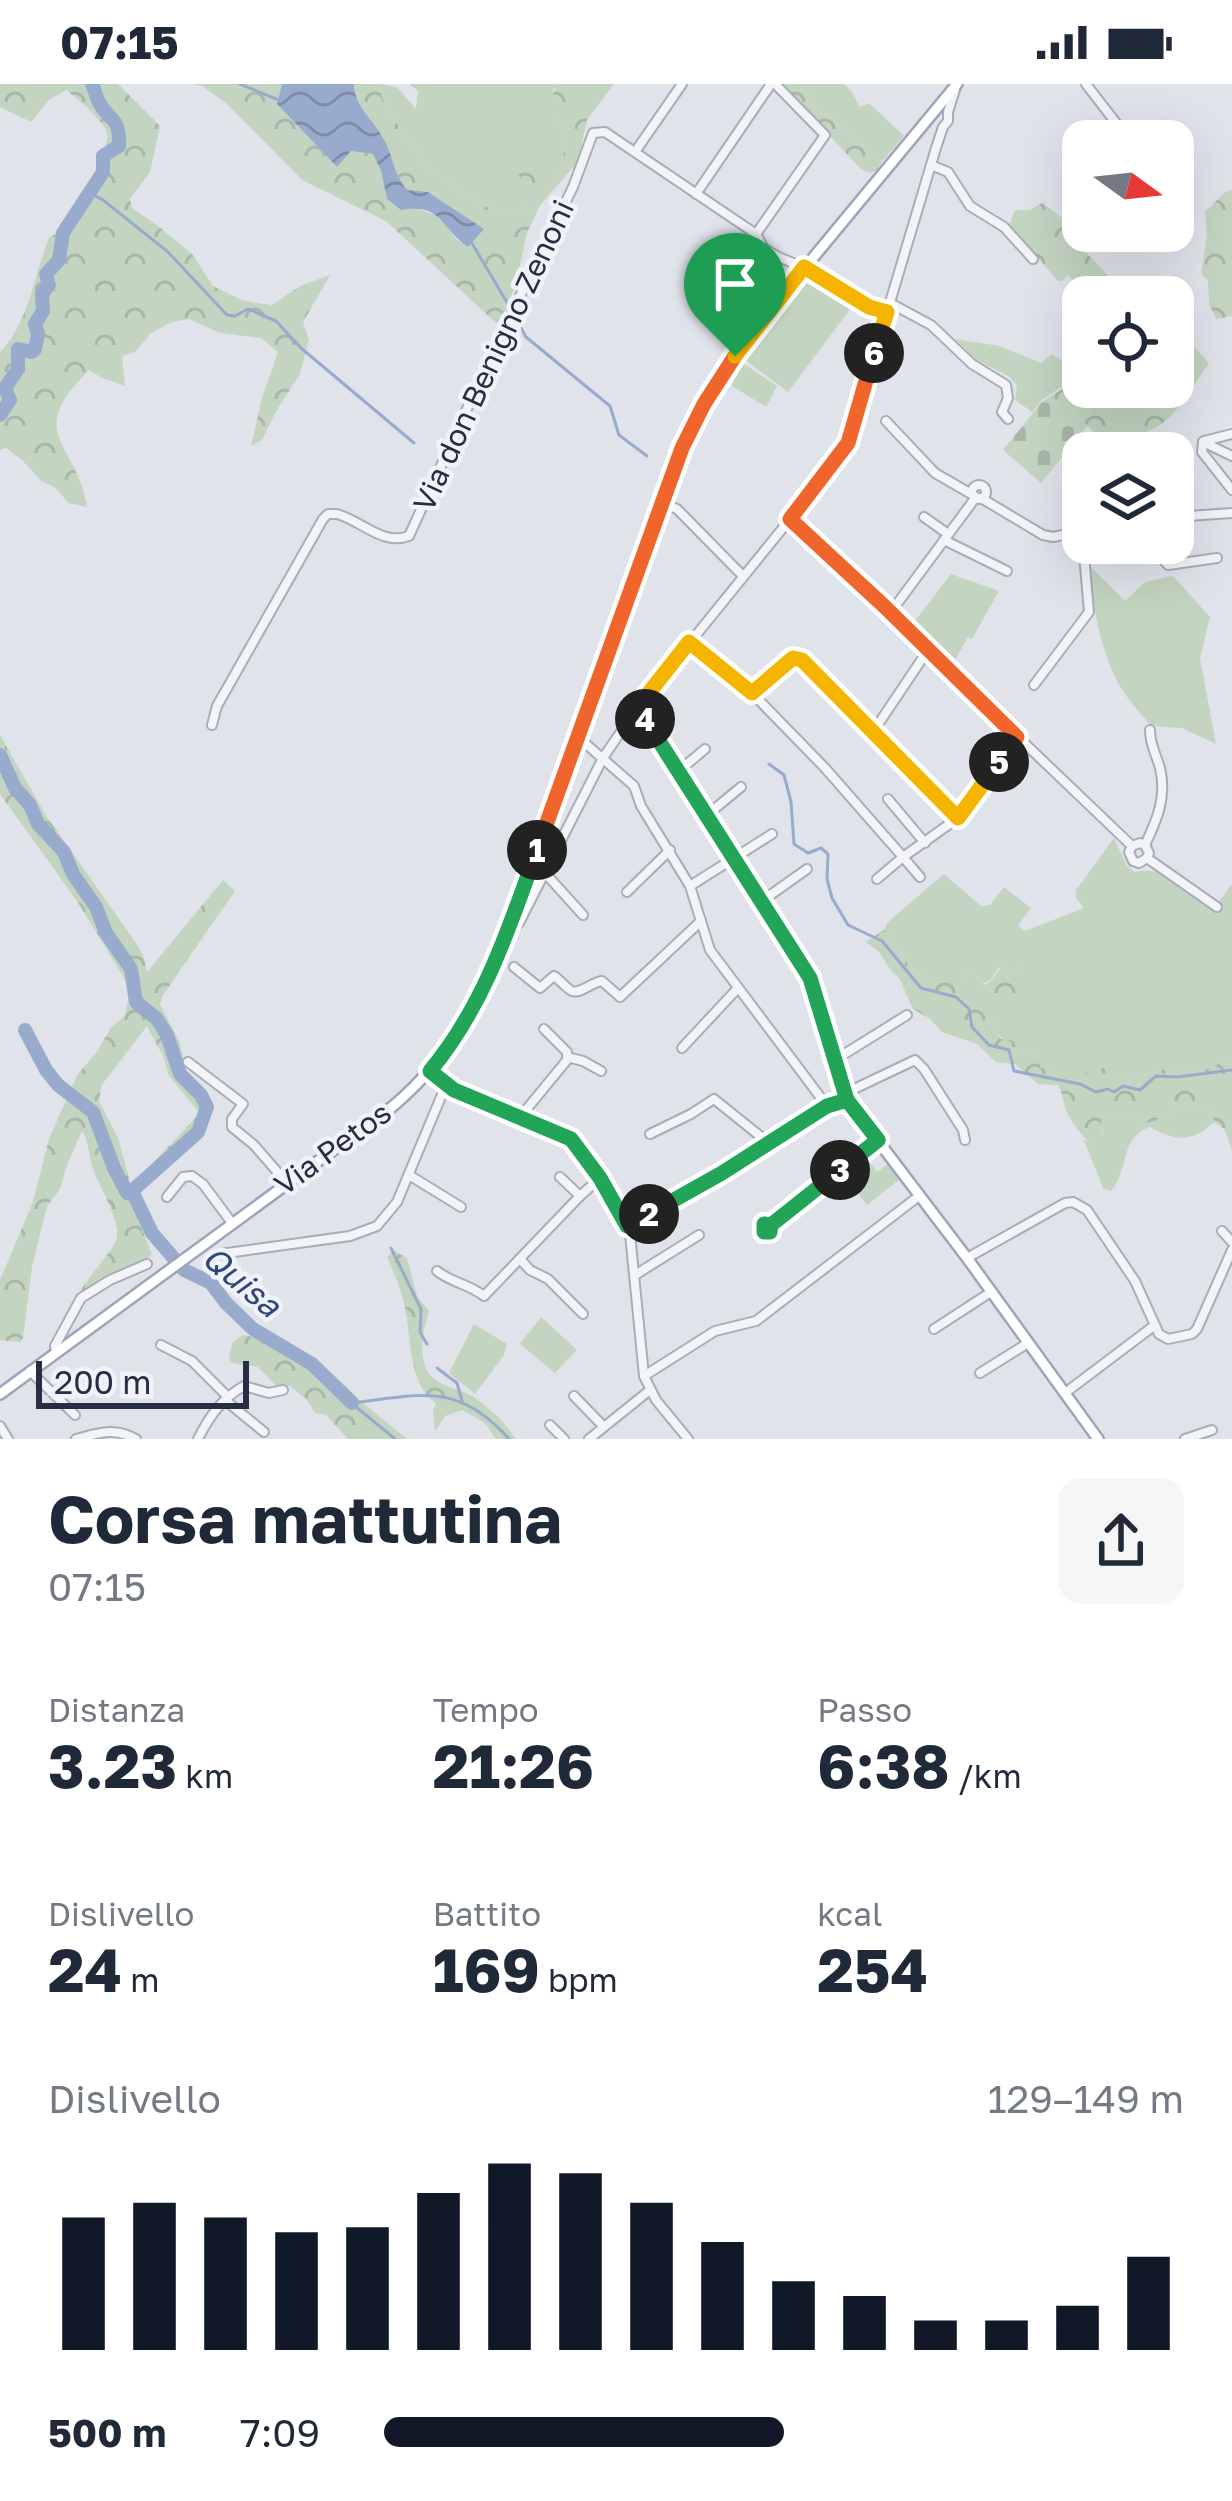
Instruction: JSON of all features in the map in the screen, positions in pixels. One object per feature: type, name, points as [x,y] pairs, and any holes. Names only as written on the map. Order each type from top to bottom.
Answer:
[{"type":"main road","name":"Via Petos","points":[[0,1394],[392,1106],[430,1071],[465,1024],[505,938],[682,448],[704,404],[774,304],[957,85]]},
{"type":"main road","points":[[637,708],[810,978],[847,1100],[1095,1438]]},
{"type":"street","points":[[635,152],[682,84]]},
{"type":"street","points":[[696,194],[773,84],[825,135],[756,234]]},
{"type":"street","points":[[1086,84],[1114,120]]},
{"type":"street","points":[[505,938],[519,922],[603,758],[637,708],[848,443],[957,85]]},
{"type":"street","points":[[935,110],[937,148]]},
{"type":"street","name":"Via don Benigno Zenoni","points":[[212,725],[217,706],[322,518],[338,514],[387,538],[409,536],[573,187],[593,133],[605,132],[756,234],[793,281]]},
{"type":"street","points":[[915,134],[929,134],[937,148]]},
{"type":"street","points":[[931,165],[948,172],[970,206],[1004,227],[1033,259]]},
{"type":"street","points":[[774,304],[780,266]]},
{"type":"street","name":"Via don Benigno Zenoni","points":[[780,266],[804,267],[869,307],[889,308],[931,326],[984,374],[1003,381],[1009,391],[1002,412],[1008,419]]},
{"type":"street","points":[[886,421],[935,473],[1048,536],[1062,534]]},
{"type":"street","points":[[1203,442],[1232,434]]},
{"type":"street","points":[[1203,442],[1232,456]]},
{"type":"street","points":[[1203,442],[1202,452],[1232,490]]},
{"type":"street","points":[[891,612],[979,495]]},
{"type":"street","points":[[662,503],[677,509],[743,576]]},
{"type":"street","points":[[1194,516],[1232,513]]},
{"type":"street","points":[[924,517],[946,537],[1007,571]]},
{"type":"street","points":[[790,519],[1132,846]]},
{"type":"street","points":[[1194,561],[1217,558]]},
{"type":"street","points":[[1034,685],[1089,612],[1085,564]]},
{"type":"street","points":[[689,642],[752,693],[920,877]]},
{"type":"street","points":[[873,732],[928,650]]},
{"type":"street","points":[[752,693],[793,658],[802,660],[958,818]]},
{"type":"street","points":[[1145,845],[1160,812],[1163,787],[1150,730]]},
{"type":"street","points":[[578,736],[634,786],[641,806],[690,886],[710,950],[827,1106]]},
{"type":"street","points":[[877,879],[958,818],[1017,737]]},
{"type":"street","points":[[680,770],[705,749]]},
{"type":"street","points":[[707,815],[741,787]]},
{"type":"street","points":[[888,799],[925,843]]},
{"type":"street","points":[[690,886],[772,834]]},
{"type":"street","points":[[1132,846],[1145,845],[1148,858]]},
{"type":"street","points":[[1132,846],[1133,861],[1148,858]]},
{"type":"street","points":[[627,892],[670,850]]},
{"type":"street","points":[[1148,858],[1217,907]]},
{"type":"street","points":[[762,901],[807,869]]},
{"type":"street","points":[[545,873],[583,915]]},
{"type":"street","points":[[518,904],[532,897]]},
{"type":"street","points":[[514,967],[540,988],[554,976],[572,992],[602,981],[620,997],[701,921]]},
{"type":"street","points":[[682,1048],[737,989]]},
{"type":"street","points":[[834,1058],[907,1015]]},
{"type":"street","points":[[521,1117],[567,1057],[544,1029]]},
{"type":"street","points":[[567,1057],[601,1071]]},
{"type":"street","points":[[627,1226],[827,1106],[847,1100],[854,1089],[915,1060],[965,1140]]},
{"type":"street","points":[[188,1062],[243,1104],[232,1126],[286,1183]]},
{"type":"street","points":[[430,1071],[446,1085],[571,1139],[600,1178],[633,1246],[644,1376],[688,1439]]},
{"type":"street","points":[[220,1254],[350,1236],[376,1226],[398,1202],[446,1085]]},
{"type":"street","points":[[650,1134],[714,1099],[770,1144]]},
{"type":"street","points":[[771,1225],[878,1140]]},
{"type":"street","points":[[409,1175],[461,1207]]},
{"type":"street","points":[[167,1197],[183,1178],[192,1176],[232,1223]]},
{"type":"street","points":[[560,1177],[580,1196]]},
{"type":"street","points":[[437,1271],[450,1282],[468,1284],[484,1296],[600,1178]]},
{"type":"street","points":[[644,1376],[715,1331],[756,1322],[919,1196]]},
{"type":"street","points":[[967,1258],[1073,1202],[1087,1210],[1135,1281],[1159,1334],[1168,1339],[1197,1329],[1232,1246],[1222,1231]]},
{"type":"street","points":[[635,1276],[699,1235]]},
{"type":"street","points":[[520,1259],[583,1314]]},
{"type":"street","points":[[56,1352],[81,1298],[147,1264]]},
{"type":"street","points":[[934,1330],[991,1292]]},
{"type":"street","points":[[1065,1393],[1155,1325]]},
{"type":"street","points":[[980,1373],[1028,1342]]},
{"type":"street","points":[[161,1345],[192,1361],[264,1432]]},
{"type":"street","points":[[30,1370],[75,1415]]},
{"type":"street","points":[[198,1439],[211,1416],[244,1386],[269,1393],[283,1390]]},
{"type":"street","points":[[589,1439],[650,1390]]},
{"type":"street","points":[[574,1396],[604,1427]]},
{"type":"street","points":[[550,1425],[564,1439]]},
{"type":"street","points":[[0,1426],[8,1439]]},
{"type":"street","points":[[76,1439],[108,1430],[136,1439]]},
{"type":"street","points":[[1185,1439],[1213,1430]]},
{"type":"green space","points":[[0,84],[118,84],[160,126],[150,172],[130,199],[132,208],[192,254],[213,286],[244,301],[272,305],[300,286],[330,275],[303,322],[309,340],[300,374],[262,440],[251,446],[278,352],[261,338],[220,333],[189,319],[151,333],[135,352],[122,356],[125,386],[89,370],[59,410],[60,438],[87,507],[68,503],[23,461],[6,448],[0,450],[0,352],[24,314],[49,238],[60,231],[99,172],[107,138],[96,116],[66,90],[49,100],[31,122],[0,107]]},
{"type":"green space","points":[[191,84],[282,84],[277,104],[336,166],[351,151],[373,154],[387,199],[440,216],[455,238],[468,247],[483,229],[428,192],[407,191],[382,136],[360,106],[354,84],[380,84],[384,102],[403,133],[428,166],[448,182],[491,209],[520,215],[523,184],[505,160],[515,148],[545,184],[558,170],[564,139],[552,105],[558,84],[614,84],[587,120],[578,162],[540,205],[527,233],[516,284],[496,323],[386,221],[302,180],[227,104]]},
{"type":"green space","points":[[380,84],[397,87],[416,109],[418,91],[409,84],[558,84],[553,90],[552,112],[564,139],[559,170],[545,185],[521,176],[527,192],[520,215],[491,209],[448,182],[420,156],[386,106]]},
{"type":"green space","points":[[781,84],[797,84],[882,161],[877,170],[861,169]]},
{"type":"green space","points":[[797,84],[844,84],[860,107],[869,103],[904,136],[882,161]]},
{"type":"green space","points":[[1232,190],[1232,316],[1216,319],[1209,304],[1208,280],[1201,274],[1205,212]]},
{"type":"green space","points":[[1042,203],[1060,216],[1062,252],[1086,252],[1108,276],[1067,274],[1058,281],[1009,225],[1015,210],[1030,210]]},
{"type":"green space","points":[[811,275],[851,308],[788,392],[744,359]]},
{"type":"green space","points":[[955,339],[1000,346],[1041,363],[1052,354],[1062,361],[1062,387],[1032,412],[1015,400],[1017,385],[1008,376],[977,360]]},
{"type":"green space","points":[[1194,346],[1209,363],[1194,385]]},
{"type":"green space","points":[[741,362],[777,386],[766,407],[732,386]]},
{"type":"green space","points":[[1062,389],[1062,400],[1042,402]]},
{"type":"green space","points":[[1062,400],[1062,408],[1070,408],[1087,426],[1082,432],[1062,432],[1062,457],[1041,483],[1003,450],[1042,402]]},
{"type":"green space","points":[[1071,408],[1178,408],[1145,432],[1093,432]]},
{"type":"green space","points":[[1090,566],[1125,601],[1145,582],[1173,576],[1210,617],[1200,658],[1216,744],[1182,728],[1151,726],[1124,693],[1103,644]]},
{"type":"green space","points":[[951,574],[999,591],[953,664],[912,625]]},
{"type":"green space","points":[[0,735],[45,814],[136,943],[147,972],[223,880],[235,891],[160,1004],[180,1043],[187,1079],[207,1102],[211,1115],[194,1138],[135,1192],[134,1210],[152,1254],[140,1265],[109,1275],[80,1292],[117,1237],[82,1131],[60,1189],[47,1206],[20,1342],[0,1340],[0,1280],[33,1202],[49,1139],[77,1075],[112,1026],[125,1016],[129,995],[127,983],[77,901],[0,794]],"holes":[[[147,1026],[169,1076],[200,1113],[131,1186],[118,1138],[99,1101],[101,1086]]]},
{"type":"green space","points":[[1114,838],[1127,866],[1135,872],[1167,876],[1214,908],[1232,884],[1232,1056],[1220,1060],[1216,1068],[1166,1069],[1138,1077],[1114,1075],[1114,1065],[1085,1075],[1059,1075],[1040,1068],[1033,1051],[1020,1052],[993,1029],[1009,1001],[1020,962],[998,968],[984,983],[969,982],[969,967],[940,983],[911,969],[884,930],[944,874],[981,906],[990,905],[1004,887],[1031,908],[1018,925],[1025,931],[1084,908],[1076,890]]},
{"type":"green space","points":[[884,930],[911,969],[940,983],[970,965],[969,981],[985,985],[1009,960],[1020,962],[1014,973],[1023,981],[993,1029],[1001,1039],[1016,1041],[1021,1052],[1033,1051],[1040,1068],[1059,1075],[1088,1073],[1115,1063],[1114,1075],[1138,1077],[1166,1069],[1190,1072],[1215,1068],[1220,1060],[1232,1056],[1232,1151],[1225,1130],[1214,1122],[1212,1108],[1206,1104],[1139,1124],[1141,1117],[1135,1112],[1122,1119],[1110,1113],[1101,1117],[1102,1136],[1090,1143],[1071,1119],[1058,1085],[1038,1084],[1015,1064],[996,1062],[977,1044],[942,1032],[913,1009],[899,978],[866,942]]},
{"type":"green space","points":[[1206,1104],[1212,1108],[1214,1122],[1199,1134],[1175,1137],[1150,1127],[1140,1132],[1129,1146],[1117,1182],[1111,1191],[1103,1188],[1084,1140],[1090,1142],[1103,1131],[1101,1116],[1110,1113],[1122,1119],[1134,1112],[1141,1124],[1171,1111]]},
{"type":"green space","points":[[865,1157],[877,1172],[888,1164],[900,1179],[867,1205],[844,1175]]},
{"type":"green space","points":[[393,1250],[407,1258],[417,1296],[429,1311],[423,1340],[426,1369],[439,1382],[481,1402],[516,1439],[496,1439],[484,1422],[462,1410],[445,1416],[435,1431],[436,1403],[415,1371],[404,1303],[387,1257]]},
{"type":"green space","points":[[541,1317],[577,1350],[555,1373],[520,1344]]},
{"type":"green space","points":[[474,1324],[507,1344],[475,1394],[449,1373]]},
{"type":"green space","points":[[243,1335],[268,1340],[290,1357],[332,1373],[407,1439],[348,1439],[290,1386],[277,1387],[258,1367],[232,1363],[232,1343]]},
{"type":"water","points":[[282,84],[354,84],[360,106],[382,136],[407,190],[428,192],[484,229],[468,247],[433,214],[401,210],[387,199],[373,154],[351,151],[337,167],[277,104]]},
{"type":"waterway","points":[[0,415],[10,400],[5,388],[18,369],[18,349],[35,349],[35,324],[49,285],[46,274],[59,260],[63,233],[103,172],[103,156],[119,146],[116,124],[92,84]]},
{"type":"waterway","points":[[240,84],[281,101]]},
{"type":"waterway","points":[[90,193],[168,252],[227,315],[248,309],[276,321],[301,348],[414,443]]},
{"type":"waterway","points":[[470,240],[511,309]]},
{"type":"waterway","points":[[515,317],[526,337],[610,406],[619,435],[647,456]]},
{"type":"waterway","points":[[0,755],[15,788],[38,824],[64,852],[106,933],[131,969],[136,1002],[157,1019],[180,1074],[207,1107],[198,1132],[132,1191]]},
{"type":"waterway","points":[[769,764],[784,775],[794,844],[808,853],[821,848],[828,854],[832,898],[848,925],[882,941],[921,988],[956,997],[969,1009],[972,1027],[989,1045],[1009,1050],[1014,1071],[1080,1084],[1096,1092],[1114,1092],[1123,1086],[1140,1090],[1156,1076],[1232,1070]]},
{"type":"waterway","name":"Quisa","points":[[25,1030],[58,1085],[93,1112],[127,1193]]},
{"type":"waterway","name":"Quisa","points":[[132,1191],[152,1233],[184,1270],[211,1283],[253,1329],[312,1364],[352,1403]]},
{"type":"waterway","points":[[391,1248],[421,1309],[420,1332],[427,1344]]},
{"type":"waterway","points":[[437,1368],[457,1383],[462,1401]]},
{"type":"waterway","points":[[352,1403],[418,1396],[455,1400],[490,1420],[509,1439]]},
{"type":"waterway","name":"Quisa","points":[[355,1406],[395,1439]]},
{"type":"route","points":[[735,356],[682,448],[495,964],[465,1024],[430,1071],[454,1090],[571,1139],[627,1226],[827,1106],[847,1100],[878,1140],[771,1225],[764,1224],[763,1230],[769,1232],[771,1225],[785,1213],[878,1140],[859,1116],[847,1100],[810,978],[637,708],[689,642],[752,693],[793,658],[802,660],[958,818],[1017,737],[790,519],[848,443],[887,312],[869,307],[804,267],[735,356]]}]
